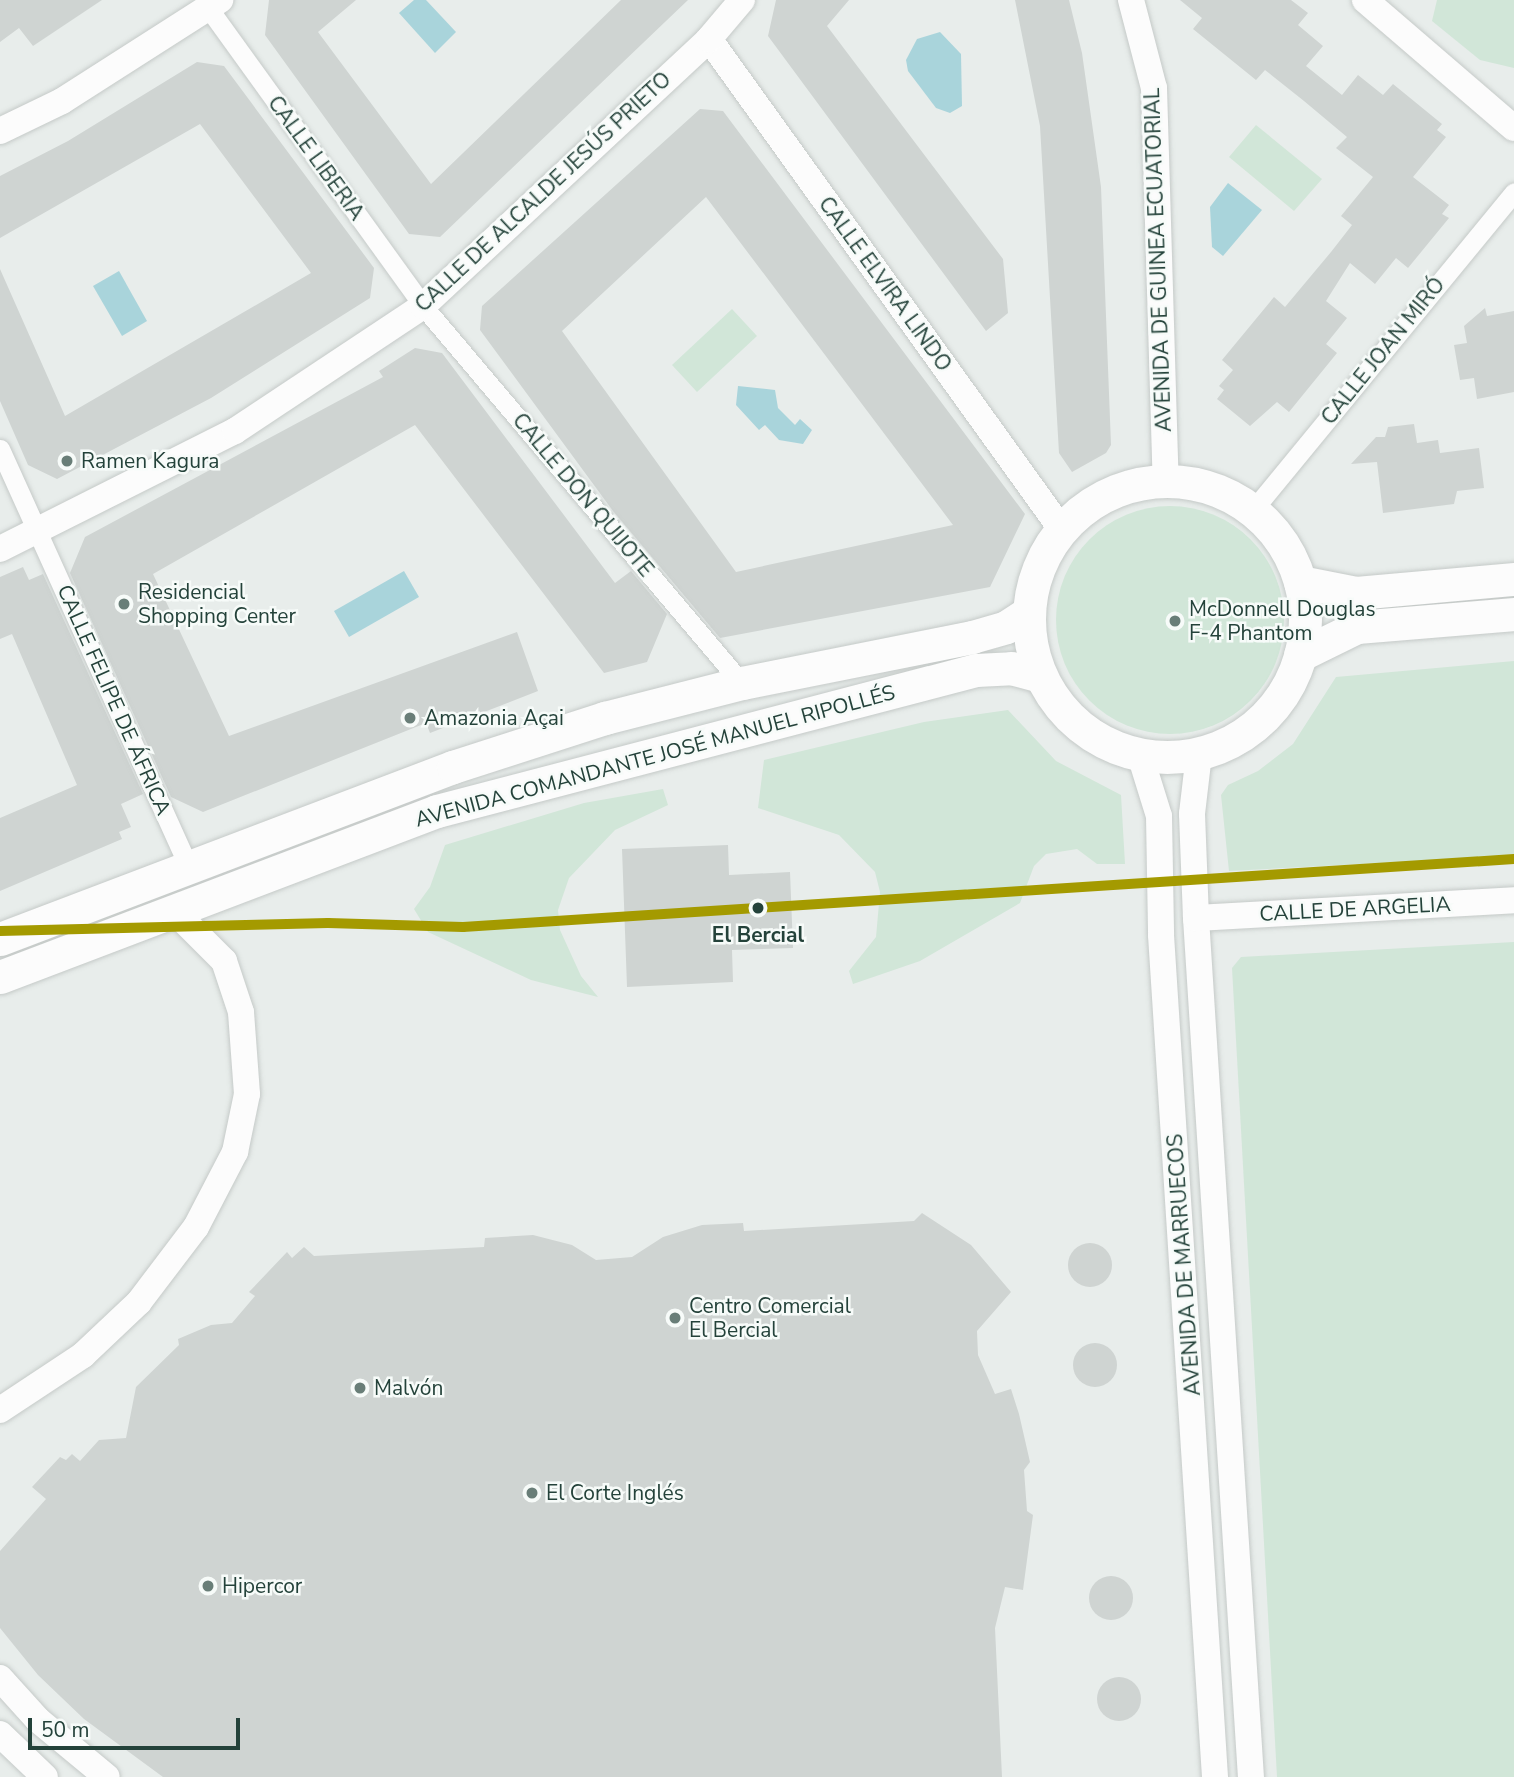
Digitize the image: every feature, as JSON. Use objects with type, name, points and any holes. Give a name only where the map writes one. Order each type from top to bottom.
[{"type":"street","name":"CALLE DE ALCALDE JESÚS PRIETO","points":[[0,549],[236,431],[423,306],[709,39],[742,0]]},
{"type":"street","name":"AVENIDA DE GUINEA ECUATORIAL","points":[[1131,0],[1154,88],[1166,481]]},
{"type":"street","points":[[1365,0],[1514,128]]},
{"type":"street","points":[[0,131],[62,101],[215,5]]},
{"type":"street","name":"CALLE LIBERIA","points":[[215,5],[423,306]]},
{"type":"street","name":"CALLE ELVIRA LINDO","points":[[709,39],[1062,530]]},
{"type":"street","name":"CALLE JOAN MIRÓ","points":[[1253,510],[1514,192]]},
{"type":"street","name":"CALLE DON QUIJOTE","points":[[423,306],[742,683]]},
{"type":"street","name":"CALLE FELIPE DE ÁFRICA","points":[[0,449],[190,869]]},
{"type":"street","points":[[1166,481],[1212,488],[1253,510],[1282,542],[1300,582],[1305,618],[1300,655],[1286,689],[1264,718],[1233,740],[1199,754],[1139,755],[1107,744],[1078,726],[1055,701],[1040,676],[1030,642],[1029,612],[1038,568],[1062,530],[1091,504],[1115,492],[1166,481]]},
{"type":"street","points":[[1300,582],[1356,593],[1514,579]]},
{"type":"street","name":"AVENIDA COMANDANTE JOSÉ MANUEL RIPOLLÉS","points":[[0,940],[453,767],[605,718],[742,683],[972,637],[1006,627],[1029,612]]},
{"type":"street","points":[[1300,655],[1357,627],[1514,614]]},
{"type":"street","name":"AVENIDA COMANDANTE JOSÉ MANUEL RIPOLLÉS","points":[[0,977],[437,811],[976,670],[1011,668],[1040,676]]},
{"type":"street","name":"AVENIDA DE MARRUECOS","points":[[1199,754],[1192,814],[1196,918],[1251,1777]]},
{"type":"street","name":"AVENIDA DE MARRUECOS","points":[[1139,755],[1158,816],[1161,935],[1215,1777]]},
{"type":"street","name":"CALLE DE ARGELIA","points":[[1196,918],[1514,900]]},
{"type":"street","points":[[0,1410],[83,1354],[139,1302],[196,1227],[234,1152],[247,1094],[241,1012],[224,961],[174,911]]},
{"type":"street","points":[[0,1678],[38,1720],[107,1777]]},
{"type":"street","points":[[0,1734],[45,1777]]},
{"type":"green space","points":[[1437,0],[1514,0],[1514,68],[1480,60],[1432,21]]},
{"type":"green space","points":[[1256,125],[1322,179],[1294,211],[1229,157]]},
{"type":"green space","points":[[732,309],[757,336],[697,392],[672,365]]},
{"type":"green space","points":[[1159,506],[1181,506],[1224,519],[1251,539],[1271,566],[1282,598],[1282,642],[1271,674],[1251,701],[1224,721],[1203,729],[1181,734],[1159,734],[1116,721],[1089,701],[1069,674],[1061,653],[1056,631],[1056,609],[1069,566],[1089,539],[1116,519],[1137,511]]},
{"type":"green space","points":[[1514,661],[1514,856],[1229,871],[1221,795],[1228,785],[1258,771],[1293,744],[1336,677]]},
{"type":"green space","points":[[1008,710],[1056,761],[1121,795],[1125,864],[1097,864],[1077,849],[1046,854],[1034,866],[1020,903],[920,961],[853,984],[849,971],[876,937],[880,892],[875,872],[839,835],[758,808],[764,760],[924,722]]},
{"type":"green space","points":[[663,789],[668,805],[615,830],[569,878],[558,910],[560,930],[581,976],[598,997],[531,980],[428,932],[414,909],[430,887],[445,845],[584,803]]},
{"type":"green space","points":[[1514,942],[1514,1777],[1277,1777],[1232,968],[1241,957]]},
{"type":"water","points":[[414,0],[426,0],[456,32],[435,53],[399,13]]},
{"type":"water","points":[[940,32],[961,54],[962,106],[950,113],[936,108],[908,71],[906,60],[917,39]]},
{"type":"water","points":[[1228,183],[1262,210],[1223,256],[1212,247],[1210,207]]},
{"type":"water","points":[[119,271],[147,321],[122,336],[93,286]]},
{"type":"water","points":[[738,386],[775,390],[778,408],[795,425],[800,419],[812,430],[803,444],[779,440],[765,425],[759,430],[736,405]]},
{"type":"water","points":[[404,571],[419,597],[349,637],[334,611]]},
{"type":"building","points":[[0,0],[102,0],[33,46],[19,28],[0,42]]},
{"type":"building","points":[[269,0],[356,0],[318,32],[431,184],[621,0],[688,0],[440,237],[409,234],[265,35]]},
{"type":"building","points":[[776,0],[849,0],[827,26],[1003,259],[1008,313],[986,331],[768,36]]},
{"type":"building","points":[[1015,0],[1069,0],[1082,53],[1101,187],[1111,445],[1106,453],[1072,472],[1059,453],[1040,126]]},
{"type":"building","points":[[1180,0],[1291,0],[1308,13],[1298,25],[1323,46],[1306,66],[1342,95],[1358,75],[1383,95],[1393,84],[1442,124],[1437,130],[1446,137],[1413,177],[1449,205],[1442,214],[1449,218],[1408,268],[1396,258],[1375,284],[1350,263],[1326,301],[1347,318],[1326,344],[1337,353],[1289,412],[1277,402],[1250,426],[1217,399],[1224,390],[1219,386],[1233,370],[1222,360],[1274,297],[1285,307],[1331,252],[1352,225],[1341,216],[1373,177],[1336,148],[1347,137],[1304,101],[1265,70],[1256,80],[1193,29],[1202,18]]},
{"type":"building","points":[[197,62],[224,66],[374,268],[370,298],[211,398],[57,479],[28,465],[0,401],[0,269],[65,416],[311,273],[200,124],[0,238],[0,176],[68,141]]},
{"type":"building","points":[[700,109],[723,111],[1025,514],[990,587],[720,638],[613,511],[480,330],[482,306]],"holes":[[[706,197],[953,525],[736,572],[562,331]]]},
{"type":"building","points":[[1485,308],[1487,316],[1514,311],[1514,392],[1477,399],[1474,378],[1460,380],[1454,345],[1467,343],[1464,326]]},
{"type":"building","name":"Residencial Shopping Center","points":[[415,348],[442,353],[615,583],[631,571],[667,614],[647,662],[604,673],[415,425],[153,574],[229,736],[517,632],[538,691],[430,733],[426,723],[203,812],[171,797],[70,573],[85,537],[383,377],[379,371]]},
{"type":"building","points":[[1414,424],[1417,443],[1438,440],[1440,453],[1479,448],[1484,488],[1457,491],[1454,504],[1383,513],[1377,462],[1351,464],[1376,437],[1385,437],[1388,427]]},
{"type":"building","points":[[23,567],[29,580],[43,574],[143,794],[121,804],[131,827],[119,832],[122,839],[0,891],[0,818],[77,785],[12,634],[0,639],[0,577]]},
{"type":"building","points":[[728,845],[729,875],[790,872],[793,948],[732,950],[733,982],[627,987],[622,849]]},
{"type":"building","name":"El Corte Inglés","points":[[922,1213],[971,1245],[1011,1292],[977,1331],[978,1355],[995,1394],[1011,1389],[1019,1414],[1030,1462],[1024,1470],[1027,1511],[1033,1515],[1023,1590],[1005,1587],[995,1628],[1002,1777],[163,1777],[84,1719],[38,1675],[0,1628],[0,1551],[46,1499],[32,1487],[60,1457],[66,1460],[72,1454],[80,1461],[99,1440],[126,1438],[136,1387],[179,1345],[178,1339],[211,1325],[232,1323],[255,1296],[249,1292],[287,1252],[292,1258],[304,1247],[314,1256],[484,1247],[485,1238],[533,1235],[572,1245],[596,1260],[632,1257],[663,1237],[702,1225],[743,1223],[744,1231],[914,1221]]},
{"type":"building","points":[[1090,1243],[1106,1249],[1112,1265],[1106,1281],[1090,1287],[1074,1281],[1068,1265],[1074,1249]]},
{"type":"building","points":[[1095,1343],[1111,1349],[1117,1365],[1111,1381],[1095,1387],[1079,1381],[1073,1365],[1079,1349]]},
{"type":"building","points":[[1111,1576],[1127,1582],[1133,1598],[1127,1614],[1111,1620],[1095,1614],[1089,1598],[1095,1582]]},
{"type":"building","points":[[1119,1677],[1135,1683],[1141,1699],[1135,1715],[1119,1721],[1103,1715],[1097,1699],[1103,1683]]},
{"type":"transit line","points":[[0,931],[328,923],[463,927],[1514,859]]},
{"type":"place","name":"Ramen Kagura","points":[[67,461]]},
{"type":"place","name":"Residencial Shopping Center","points":[[124,604]]},
{"type":"place","name":"McDonnell Douglas F-4 Phantom","points":[[1175,621]]},
{"type":"place","name":"Amazonia Açai","points":[[410,718]]},
{"type":"place","name":"El Bercial","points":[[758,908]]},
{"type":"place","name":"Centro Comercial El Bercial","points":[[675,1318]]},
{"type":"place","name":"Malvón","points":[[360,1388]]},
{"type":"place","name":"El Corte Inglés","points":[[532,1493]]},
{"type":"place","name":"Hipercor","points":[[208,1586]]}]
